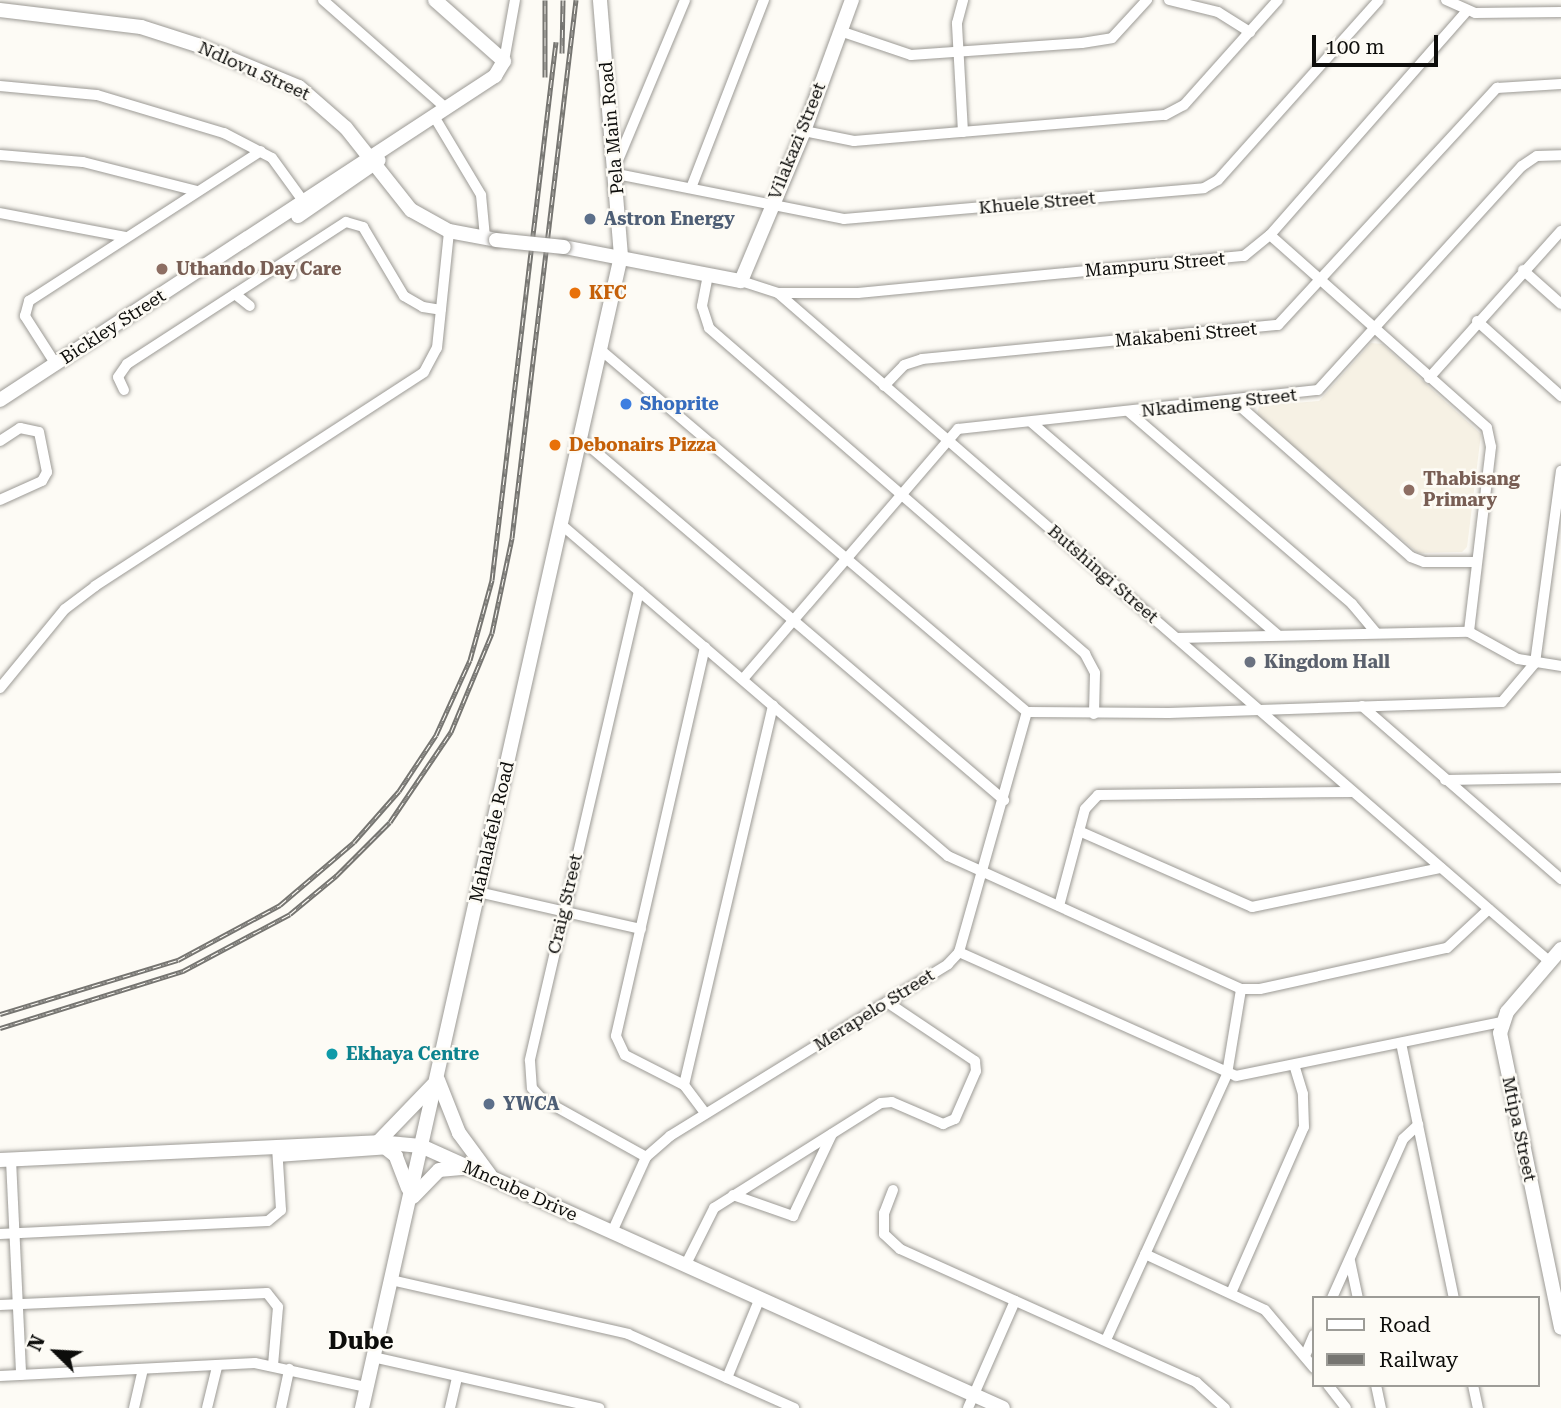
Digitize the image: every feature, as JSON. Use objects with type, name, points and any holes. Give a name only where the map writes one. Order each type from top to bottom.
[{"type":"street","points":[[323,0],[447,109]]},
{"type":"street","points":[[504,61],[515,0]]},
{"type":"street","points":[[616,169],[685,0]]},
{"type":"street","points":[[691,188],[764,0]]},
{"type":"street","name":"Vilakazi Street","points":[[741,281],[804,131],[852,0]]},
{"type":"street","points":[[963,0],[957,23],[963,132]]},
{"type":"street","points":[[840,31],[902,54],[1112,38],[1147,0]]},
{"type":"street","points":[[1169,0],[1218,12],[1250,32]]},
{"type":"street","points":[[804,131],[854,141],[1165,115],[1184,105],[1278,0]]},
{"type":"street","name":"Khuele Street","points":[[616,169],[691,188],[772,202],[844,219],[1204,188],[1218,180],[1379,0]]},
{"type":"street","points":[[1446,0],[1465,6],[1561,12]]},
{"type":"street","points":[[437,1],[504,61]]},
{"type":"street","name":"Pela Main Road","points":[[601,1],[621,256]]},
{"type":"street","name":"Mampuru Street","points":[[778,293],[858,293],[1244,256],[1270,236],[1465,6]]},
{"type":"street","name":"Ndlovu Street","points":[[0,10],[120,22],[241,62],[318,100],[411,210],[449,231],[491,239],[564,247]]},
{"type":"street","name":"Bickley Street","points":[[226,254],[311,208],[389,148],[489,81],[504,61]]},
{"type":"street","name":"Makabeni Street","points":[[884,386],[904,365],[922,359],[1269,328],[1286,320],[1322,283],[1497,88],[1561,84]]},
{"type":"street","points":[[0,86],[115,99],[205,126],[272,158],[304,202]]},
{"type":"street","points":[[435,118],[481,195],[491,239]]},
{"type":"street","points":[[55,363],[25,316],[26,304],[261,151]]},
{"type":"street","points":[[0,155],[83,162],[197,191]]},
{"type":"street","name":"Nkadimeng Street","points":[[948,440],[961,427],[1129,412],[1318,390],[1522,166],[1537,156],[1561,155]]},
{"type":"street","name":"Bickley Street","points":[[0,400],[304,202],[371,163]]},
{"type":"street","points":[[0,213],[126,237]]},
{"type":"street","points":[[124,390],[118,376],[122,367],[235,294],[282,260],[289,261],[346,222],[358,223],[404,296],[423,307],[441,310]]},
{"type":"street","points":[[0,688],[65,609],[96,586],[424,372],[437,348],[449,231]]},
{"type":"street","points":[[1429,379],[1477,321],[1561,231]]},
{"type":"street","points":[[1270,236],[1490,435],[1469,632]]},
{"type":"street","name":"Butshingi Street","points":[[564,247],[741,281],[778,293],[1550,962]]},
{"type":"street","name":"Mahalafele Road","points":[[362,1408],[563,526],[621,256]]},
{"type":"street","points":[[289,261],[292,275]]},
{"type":"street","points":[[1523,270],[1561,304]]},
{"type":"street","points":[[708,275],[702,306],[709,328],[1085,654],[1095,673],[1094,714]]},
{"type":"street","points":[[235,294],[250,306]]},
{"type":"street","points":[[1477,321],[1561,396]]},
{"type":"street","points":[[602,351],[1027,712],[1094,714],[1496,704],[1508,698],[1535,663],[1561,471]]},
{"type":"street","points":[[1234,401],[1411,557],[1424,562],[1476,562]]},
{"type":"street","points":[[1129,412],[1352,604],[1376,633]]},
{"type":"street","points":[[1031,422],[1277,634]]},
{"type":"street","points":[[0,441],[20,428],[38,432],[47,472],[42,481],[0,499]]},
{"type":"street","points":[[582,440],[1004,800]]},
{"type":"street","points":[[743,679],[948,440]]},
{"type":"street","points":[[563,526],[936,847],[985,874],[1241,989],[1260,989],[1447,948],[1489,909]]},
{"type":"street","name":"Craig Street","points":[[639,591],[530,1061],[532,1088],[566,1115],[646,1157]]},
{"type":"street","points":[[1176,638],[1469,632],[1535,663],[1561,666]]},
{"type":"street","points":[[705,647],[617,1044],[625,1055],[684,1085],[705,1113]]},
{"type":"street","points":[[684,1085],[773,705]]},
{"type":"street","points":[[1362,706],[1561,879]]},
{"type":"street","points":[[1027,712],[985,874],[960,952],[1227,1074],[1294,1065],[1501,1022],[1561,949]]},
{"type":"street","points":[[1445,780],[1561,778]]},
{"type":"street","points":[[1059,906],[1088,802],[1105,794],[1353,792]]},
{"type":"street","points":[[1079,831],[1252,907],[1441,868]]},
{"type":"street","points":[[478,892],[564,909],[641,929]]},
{"type":"street","name":"Merapelo Street","points":[[612,1232],[646,1157],[705,1113],[948,964],[960,952]]},
{"type":"street","points":[[1106,1340],[1227,1074],[1241,989]]},
{"type":"street","points":[[686,1264],[707,1217],[733,1195],[886,1102],[943,1124],[960,1113],[976,1071],[975,1061],[887,1002]]},
{"type":"street","name":"Mtipa Street","points":[[1501,1022],[1502,1043],[1561,1328]]},
{"type":"street","points":[[1401,1043],[1454,1296]]},
{"type":"street","points":[[1231,1293],[1304,1127],[1304,1104],[1294,1065]]},
{"type":"street","points":[[408,1205],[404,1167],[383,1145],[438,1079],[458,1133],[495,1180]]},
{"type":"street","points":[[1333,1296],[1404,1139],[1418,1125]]},
{"type":"street","points":[[733,1195],[793,1216],[832,1134]]},
{"type":"street","name":"Mncube Drive","points":[[6,1160],[383,1145],[421,1146],[760,1298],[971,1401],[1003,1408]]},
{"type":"street","points":[[0,1234],[268,1221],[281,1210],[278,1151]]},
{"type":"street","points":[[6,1160],[15,1234],[22,1375]]},
{"type":"street","points":[[408,1205],[432,1175],[445,1168],[469,1168]]},
{"type":"street","points":[[893,1190],[883,1223],[889,1242],[1196,1382],[1224,1408]]},
{"type":"street","points":[[1145,1254],[1265,1310],[1312,1366]]},
{"type":"street","points":[[1350,1261],[1358,1296]]},
{"type":"street","points":[[391,1280],[628,1334],[794,1408]]},
{"type":"street","points":[[0,1306],[267,1293],[278,1307],[273,1365]]},
{"type":"street","points":[[727,1378],[760,1298]]},
{"type":"street","points":[[971,1401],[1015,1301]]},
{"type":"street","points":[[1304,1356],[1312,1339]]},
{"type":"street","points":[[373,1357],[598,1408]]},
{"type":"street","points":[[0,1376],[273,1365],[366,1387]]},
{"type":"street","points":[[207,1408],[217,1367]]},
{"type":"street","points":[[281,1408],[289,1369]]},
{"type":"street","points":[[134,1408],[143,1370]]},
{"type":"street","points":[[450,1408],[457,1377]]},
{"type":"street","points":[[1330,1387],[1346,1408]]},
{"type":"street","points":[[1376,1387],[1381,1408]]},
{"type":"street","points":[[1473,1387],[1478,1408]]},
{"type":"shaded area","name":"Thabisang Primary","points":[[1371,343],[1382,344],[1481,434],[1467,547],[1462,552],[1418,553],[1257,415],[1259,406],[1319,401]]},
{"type":"railway","points":[[545,0],[545,77]]},
{"type":"railway","points":[[562,53],[563,0]]},
{"type":"railway","points":[[0,1028],[183,971],[290,914],[336,876],[390,822],[451,732],[492,633],[512,538],[576,0]]},
{"type":"railway","points":[[0,1014],[178,960],[280,905],[354,842],[399,791],[436,735],[470,660],[492,580],[556,42]]},
{"type":"place","name":"Astron Energy","points":[[590,219]]},
{"type":"place","name":"Uthando Day Care","points":[[162,269]]},
{"type":"place","name":"KFC","points":[[575,293]]},
{"type":"place","name":"Shoprite","points":[[626,404]]},
{"type":"place","name":"Debonairs Pizza","points":[[555,445]]},
{"type":"place","name":"Thabisang Primary","points":[[1409,490]]},
{"type":"place","name":"Kingdom Hall","points":[[1250,662]]},
{"type":"place","name":"Ekhaya Centre","points":[[332,1054]]},
{"type":"place","name":"YWCA","points":[[489,1104]]},
{"type":"district","name":"Dube","points":[[361,1342]]}]
